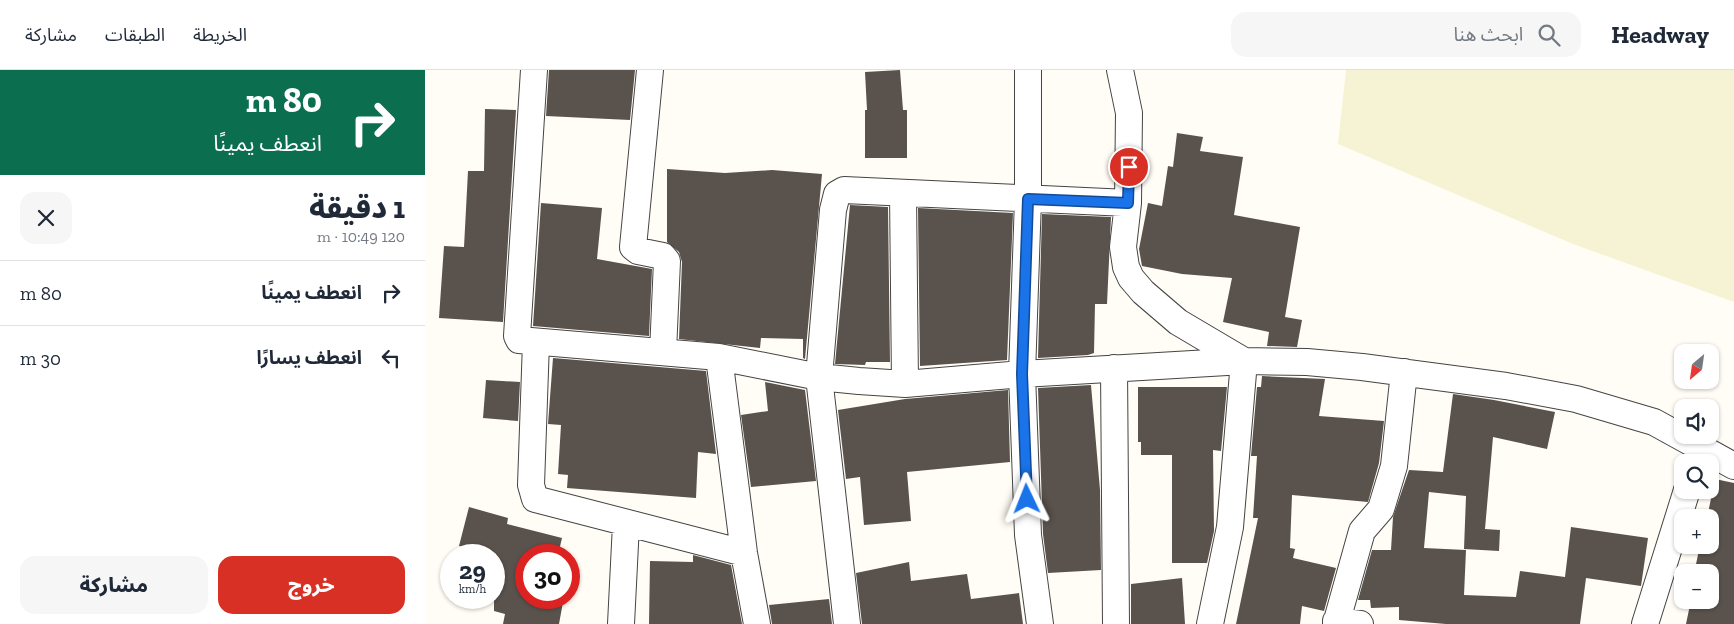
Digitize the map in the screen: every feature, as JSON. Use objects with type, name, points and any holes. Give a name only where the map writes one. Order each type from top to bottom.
[{"type":"street","points":[[534,70],[517,337],[519,340],[719,357],[819,377],[905,384],[1114,368],[1244,361],[1307,362],[1404,372],[1576,399],[1654,422],[1698,454]]},
{"type":"street","points":[[650,70],[633,247],[638,252],[663,256],[667,261],[663,352]]},
{"type":"street","points":[[1028,70],[1028,199],[1022,374],[1028,535],[1040,624]]},
{"type":"street","points":[[1120,70],[1129,113],[1128,203],[1123,247],[1126,267],[1131,278],[1143,292],[1178,322],[1244,361]]},
{"type":"street","points":[[847,624],[819,377],[833,210],[837,194],[843,190],[1128,203]]},
{"type":"street","points":[[903,193],[905,384]]},
{"type":"street","points":[[537,342],[531,485],[533,496],[539,501],[744,553]]},
{"type":"street","points":[[719,357],[744,553],[757,624]]},
{"type":"street","points":[[1210,624],[1230,527],[1244,361]]},
{"type":"street","points":[[1114,368],[1116,624]]},
{"type":"street","points":[[1344,623],[1362,531],[1381,509],[1394,466],[1404,372]]},
{"type":"street","points":[[1719,461],[1734,466]]},
{"type":"street","points":[[1645,624],[1684,499]]},
{"type":"street","points":[[621,624],[626,524]]},
{"type":"shaded area","points":[[1346,70],[1734,70],[1734,302],[1573,244],[1338,144]]},
{"type":"building","points":[[549,70],[635,70],[630,120],[546,116]]},
{"type":"building","points":[[900,70],[903,110],[907,110],[907,158],[865,158],[865,110],[867,110],[865,72]]},
{"type":"building","points":[[485,109],[516,110],[503,322],[439,318],[444,246],[464,247],[468,171],[484,171]]},
{"type":"building","points":[[1177,133],[1203,137],[1200,151],[1243,157],[1234,215],[1300,227],[1285,317],[1302,320],[1297,347],[1267,346],[1269,332],[1223,322],[1232,278],[1182,274],[1142,266],[1139,249],[1148,203],[1162,206],[1168,166],[1173,167]]},
{"type":"building","points":[[667,169],[725,173],[772,170],[822,174],[805,359],[803,358],[803,339],[761,338],[760,348],[679,339],[682,262],[679,252],[667,242]]},
{"type":"building","points":[[541,203],[602,208],[597,259],[652,269],[649,336],[533,326]]},
{"type":"building","points":[[850,205],[888,207],[890,362],[866,362],[865,365],[835,364]]},
{"type":"building","points":[[918,208],[1013,213],[1007,360],[920,366]]},
{"type":"building","points":[[1042,214],[1111,217],[1107,304],[1095,304],[1094,353],[1038,358]]},
{"type":"building","points":[[553,358],[706,371],[716,454],[698,452],[696,498],[567,488],[568,475],[558,474],[561,425],[548,424]]},
{"type":"building","points":[[1262,376],[1325,379],[1319,416],[1384,421],[1379,463],[1368,502],[1292,495],[1290,548],[1295,549],[1293,558],[1336,568],[1324,611],[1302,606],[1300,624],[1236,624],[1258,518],[1253,518],[1257,456],[1251,456],[1257,387],[1261,387]]},
{"type":"building","points":[[486,380],[520,382],[518,421],[483,418]]},
{"type":"building","points":[[765,382],[805,390],[816,481],[751,487],[741,415],[768,411]]},
{"type":"building","points":[[1091,385],[1100,490],[1101,570],[1048,573],[1043,534],[1038,388]]},
{"type":"building","points":[[1138,387],[1227,387],[1221,451],[1213,450],[1214,531],[1207,563],[1172,563],[1172,455],[1141,455],[1141,442],[1138,442]]},
{"type":"building","points":[[1008,390],[1010,462],[907,472],[911,521],[864,525],[860,477],[846,479],[838,410],[905,399]]},
{"type":"building","points":[[1453,394],[1555,412],[1547,449],[1493,437],[1485,529],[1500,530],[1499,551],[1464,549],[1466,496],[1429,492],[1424,548],[1466,550],[1464,595],[1516,597],[1520,571],[1565,577],[1571,527],[1648,538],[1641,586],[1586,578],[1580,624],[1446,624],[1399,620],[1399,607],[1371,608],[1370,600],[1358,600],[1372,550],[1391,550],[1393,517],[1409,470],[1443,472]]},
{"type":"building","points":[[1719,480],[1734,483],[1734,624],[1686,624],[1689,609],[1719,609],[1719,564],[1696,564],[1698,554],[1719,554],[1719,509],[1709,509],[1711,499],[1719,499]]},
{"type":"building","points":[[469,507],[508,518],[507,524],[562,538],[561,544],[515,544],[515,609],[562,609],[559,624],[503,624],[505,614],[494,611],[494,609],[505,609],[505,544],[460,544]]},
{"type":"building","points":[[693,555],[731,565],[742,624],[649,624],[650,561],[693,562]]},
{"type":"building","points":[[909,562],[911,581],[967,574],[971,599],[1019,593],[1023,624],[862,624],[856,573]]},
{"type":"building","points":[[1182,578],[1185,624],[1131,624],[1131,584]]},
{"type":"building","points":[[829,599],[832,624],[772,624],[769,605]]},
{"type":"route","points":[[1027,499],[1022,374],[1028,199],[1128,203],[1129,167]]}]
